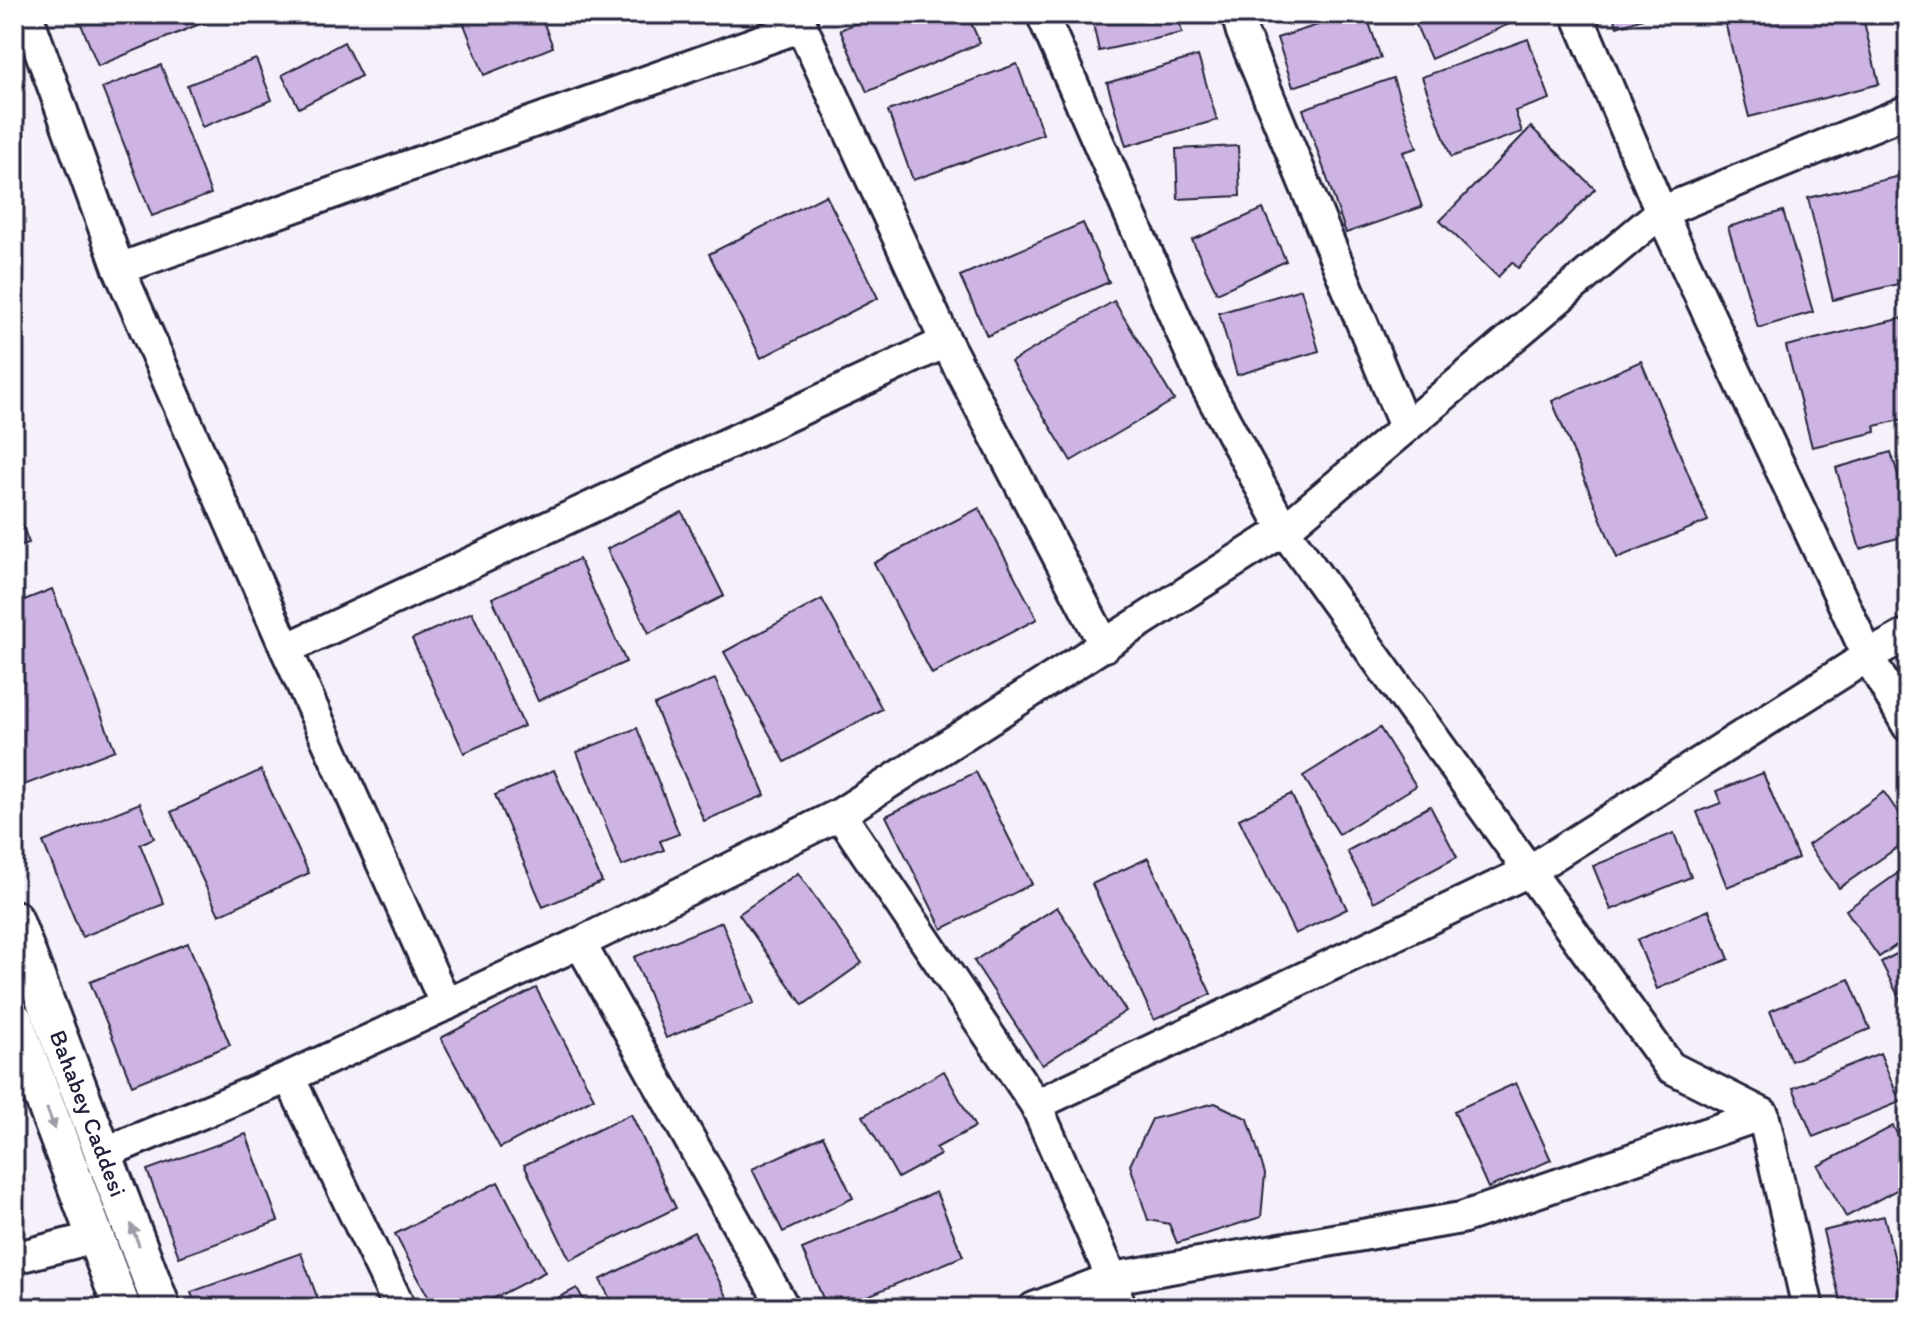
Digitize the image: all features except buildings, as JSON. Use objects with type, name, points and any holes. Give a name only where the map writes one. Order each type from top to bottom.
[{"type":"street","points":[[27,14],[119,269],[446,1005]]},
{"type":"street","points":[[1042,14],[1201,376],[1284,530],[1670,1067],[1763,1114]]},
{"type":"street","points":[[1237,14],[1405,427]]},
{"type":"street","points":[[1577,14],[1661,212],[1868,656],[1908,726]]},
{"type":"street","points":[[119,269],[799,20],[946,342],[1105,646]]},
{"type":"street","points":[[104,1153],[289,1077],[446,1005],[580,943],[840,814],[1284,530],[1661,212],[1908,111]]},
{"type":"street","points":[[286,649],[946,342]]},
{"type":"street","points":[[1036,1105],[1529,871],[1868,656],[1908,634]]},
{"type":"street","points":[[840,814],[1036,1105],[1112,1278],[1120,1308]]},
{"type":"street","name":"Bahabey Caddesi","points":[[14,919],[162,1308]]},
{"type":"street","points":[[580,943],[784,1308]]},
{"type":"street","name":"Bahabey Caddesi","points":[[14,1020],[122,1308]]},
{"type":"street","points":[[289,1077],[400,1308]]},
{"type":"street","points":[[1034,1308],[1112,1278],[1461,1218],[1763,1114]]},
{"type":"street","points":[[1763,1114],[1808,1308]]},
{"type":"street","points":[[14,1258],[96,1237]]}]
